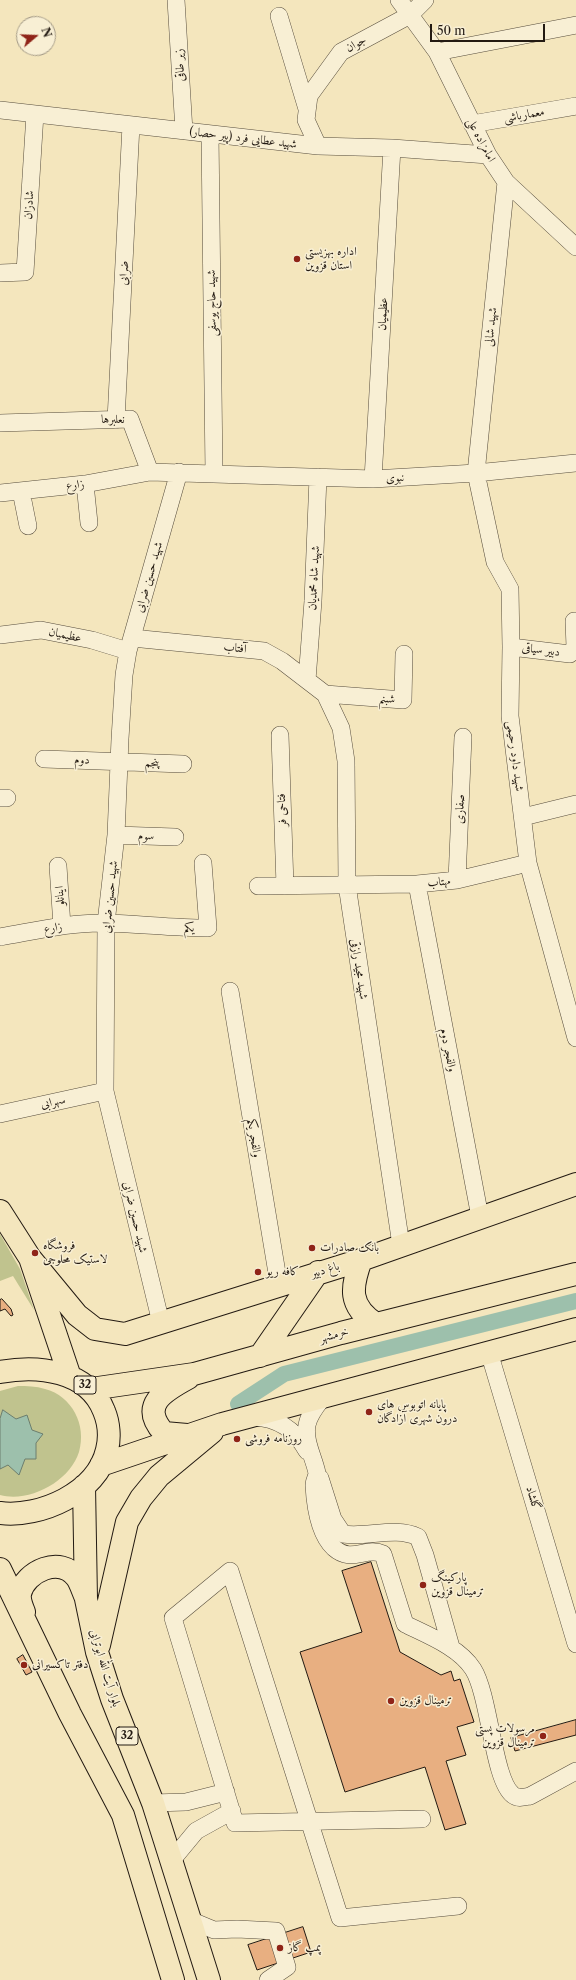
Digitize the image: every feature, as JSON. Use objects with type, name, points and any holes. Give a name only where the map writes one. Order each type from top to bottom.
[{"type":"main road","name":"باغ دبیر","points":[[30,1258],[77,1315],[95,1329],[125,1334],[318,1272],[361,1260],[576,1184]]},
{"type":"main road","points":[[0,1211],[30,1258],[70,1377]]},
{"type":"main road","points":[[361,1260],[353,1284],[353,1294],[361,1312],[376,1324]]},
{"type":"main road","points":[[260,1356],[318,1272]]},
{"type":"main road","name":"خرمشهر","points":[[91,1389],[194,1374],[376,1324],[576,1274]]},
{"type":"main road","points":[[101,1465],[222,1424],[576,1329]]},
{"type":"main road","name":"32","points":[[0,1372],[22,1368],[40,1369],[70,1377],[91,1389],[101,1402],[107,1418],[109,1434],[107,1450],[101,1465],[84,1486],[62,1501],[37,1511],[11,1514],[0,1513]]},
{"type":"main road","points":[[188,1435],[164,1433],[156,1424],[153,1412],[157,1399],[166,1390],[194,1374]]},
{"type":"main road","points":[[97,1652],[128,1522],[141,1498],[159,1476],[222,1424]]},
{"type":"main road","name":"بلوار آیت الله ابوترابی","points":[[84,1486],[86,1599],[97,1652],[112,1699],[153,1804],[209,1980]]},
{"type":"main road","points":[[25,1619],[20,1596],[26,1581],[39,1570],[55,1567],[70,1572],[76,1577],[86,1599]]},
{"type":"main road","points":[[0,1569],[70,1714],[123,1814],[173,1980]]},
{"type":"main road","points":[[0,1584],[25,1619]]},
{"type":"street","name":"زیر طاقی","points":[[176,0],[184,131]]},
{"type":"street","name":"امامزاده علی","points":[[399,0],[437,52],[488,155],[506,182],[572,237]]},
{"type":"street","name":"جوان","points":[[318,146],[306,120],[309,96],[341,52],[410,15],[425,0]]},
{"type":"street","name":"جوان","points":[[280,16],[307,109]]},
{"type":"street","points":[[437,52],[576,25]]},
{"type":"street","name":"معمارباشی","points":[[472,124],[576,106]]},
{"type":"street","name":"شهید عطایی فرد (پیر حصار)","points":[[0,110],[318,146],[392,148],[488,155]]},
{"type":"street","name":"شادزان","points":[[0,273],[25,272],[36,114]]},
{"type":"street","name":"ضرابی","points":[[116,420],[131,125]]},
{"type":"street","name":"شهید حاج یوسفی","points":[[210,134],[214,473]]},
{"type":"street","name":"عظیمیان","points":[[373,479],[392,148]]},
{"type":"street","name":"شهید شالی","points":[[476,472],[506,182]]},
{"type":"street","name":"نعلبرها","points":[[0,423],[130,419],[150,472]]},
{"type":"street","name":"نبوی","points":[[214,473],[373,479],[576,463]]},
{"type":"street","points":[[150,472],[214,473]]},
{"type":"street","name":"زارع","points":[[0,493],[85,484],[150,472]]},
{"type":"street","name":"شهید حسین ضرابی","points":[[161,1323],[105,1091],[106,923],[116,836],[124,675],[130,644],[179,472]]},
{"type":"street","name":"شهید داود رحیمی","points":[[476,472],[495,562],[510,589],[510,716],[528,863],[576,1038]]},
{"type":"street","name":"شهید شاه محمدیان","points":[[306,680],[313,601],[318,477]]},
{"type":"street","points":[[85,484],[89,523]]},
{"type":"street","points":[[22,491],[28,526]]},
{"type":"street","name":"دبیر سیاقی","points":[[511,647],[570,654],[575,647],[574,621],[576,621]]},
{"type":"street","name":"عظیمیان","points":[[0,635],[41,630],[92,640],[130,644]]},
{"type":"street","name":"آفتاب","points":[[130,644],[264,651],[282,661],[325,694]]},
{"type":"street","name":"شبنم","points":[[325,694],[403,700],[404,654]]},
{"type":"street","name":"شهید مجید رازقی","points":[[325,694],[341,728],[346,761],[347,885],[401,1245]]},
{"type":"street","name":"فتاحی فر","points":[[280,735],[285,886]]},
{"type":"street","name":"صفاری","points":[[457,880],[463,737]]},
{"type":"street","name":"دوم","points":[[44,759],[120,762]]},
{"type":"street","name":"پنجم","points":[[120,762],[183,764]]},
{"type":"street","points":[[523,817],[576,804]]},
{"type":"street","name":"سوم","points":[[116,836],[175,837]]},
{"type":"street","name":"یکم","points":[[106,923],[175,928],[208,928],[203,863]]},
{"type":"street","name":"مهتاب","points":[[347,885],[417,884],[457,880],[528,863]]},
{"type":"street","name":"اینانلو","points":[[58,866],[62,926]]},
{"type":"street","name":"والفجر دوم","points":[[417,884],[480,1217]]},
{"type":"street","points":[[258,886],[347,885]]},
{"type":"street","name":"زارع","points":[[0,937],[62,926],[106,923]]},
{"type":"street","name":"والفجر یکم","points":[[230,991],[279,1285]]},
{"type":"street","name":"سهرابی","points":[[0,1114],[105,1091]]},
{"type":"street","name":"گلشاد","points":[[489,1352],[576,1644]]},
{"type":"street","points":[[324,1396],[312,1411],[306,1433],[317,1475],[314,1482],[318,1512],[328,1541],[343,1554],[352,1556],[378,1552],[383,1554],[405,1624],[451,1648],[472,1668],[483,1690],[499,1766],[507,1790],[513,1796],[521,1798],[530,1796],[576,1771]]},
{"type":"street","points":[[247,1417],[262,1417],[279,1423],[294,1432],[312,1458],[317,1475],[322,1481],[333,1519],[343,1534],[402,1533],[411,1534],[418,1537],[425,1555],[451,1648]]},
{"type":"street","points":[[422,1819],[309,1821],[236,1822],[173,1618],[230,1571],[309,1821],[340,1918],[458,1906]]},
{"type":"street","points":[[153,1804],[186,1802],[226,1792]]},
{"type":"street","points":[[172,1860],[196,1831],[232,1811]]},
{"type":"street","points":[[190,1920],[214,1930],[237,1929],[276,1931],[287,1967],[268,1980]]},
{"type":"shaded area","points":[[0,1234],[20,1269],[34,1310],[13,1276],[0,1281]]},
{"type":"shaded area","points":[[18,1386],[42,1388],[63,1398],[70,1405],[79,1422],[81,1442],[79,1452],[74,1463],[58,1480],[36,1493],[12,1497],[0,1495],[0,1391]]},
{"type":"shaded area","points":[[3,1410],[16,1419],[27,1415],[32,1430],[43,1434],[36,1443],[36,1459],[25,1459],[19,1475],[8,1465],[0,1469],[0,1419]]},
{"type":"building","points":[[2,1299],[11,1309],[13,1315],[11,1316],[5,1309],[0,1311],[0,1300]]},
{"type":"building","name":"ترمینال قزوین","points":[[371,1562],[400,1652],[441,1675],[451,1671],[454,1681],[460,1679],[474,1722],[457,1727],[466,1755],[446,1761],[466,1824],[445,1830],[425,1767],[345,1792],[300,1652],[362,1632],[342,1571]]},
{"type":"building","name":"دفتر تاکسیرانی","points":[[23,1655],[32,1672],[26,1675],[17,1659]]},
{"type":"building","name":"مرسولات پستی ترمینال قزوین","points":[[576,1720],[576,1735],[515,1751],[511,1738]]},
{"type":"building","name":"پمپ گاز","points":[[303,1927],[311,1952],[257,1970],[248,1945]]},
{"type":"waterway","points":[[238,1404],[284,1374],[576,1301]]},
{"type":"place","name":"اداره بهزیستی استان قزوین","points":[[297,259]]},
{"type":"place","name":"بانک صادرات","points":[[312,1248]]},
{"type":"place","name":"فروشگاه لاستیک محلوجی","points":[[35,1253]]},
{"type":"place","name":"کافه ریو","points":[[258,1272]]},
{"type":"place","name":"پایانه اتوبوس های درون شهری آزادگان","points":[[369,1412]]},
{"type":"place","name":"روزنامه فروشی","points":[[237,1439]]},
{"type":"place","name":"پارکینگ ترمینال قزوین","points":[[423,1585]]},
{"type":"place","name":"دفتر تاکسیرانی","points":[[24,1665]]},
{"type":"place","name":"ترمینال قزوین","points":[[391,1701]]},
{"type":"place","name":"مرسولات پستی ترمینال قزوین","points":[[543,1736]]},
{"type":"place","name":"پمپ گاز","points":[[280,1948]]}]
